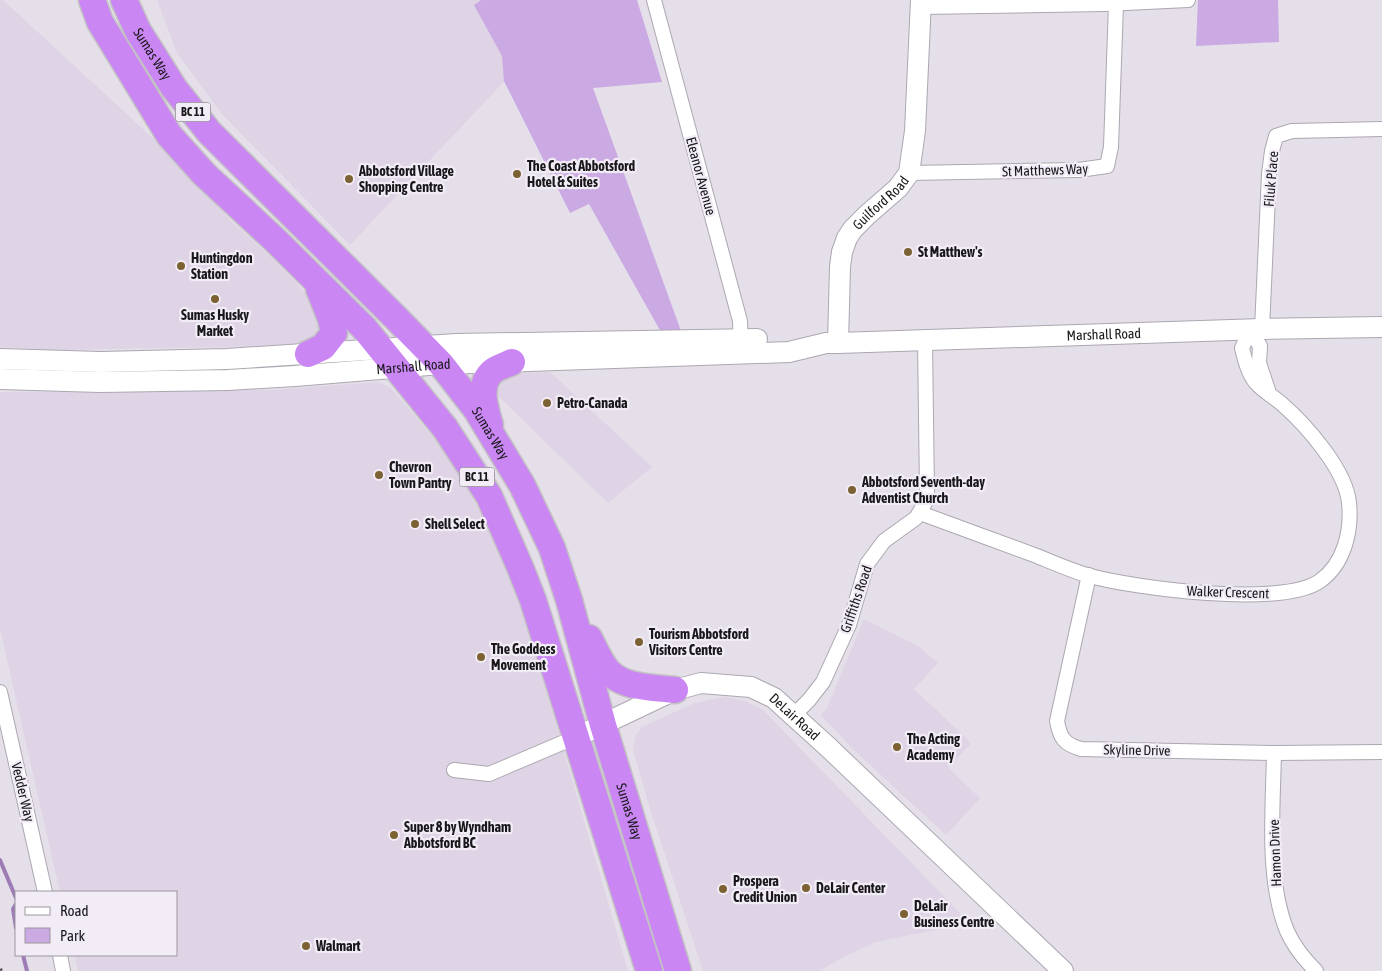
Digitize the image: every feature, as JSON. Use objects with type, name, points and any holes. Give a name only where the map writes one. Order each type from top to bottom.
[{"type":"highway","points":[[71,0],[96,11]]},
{"type":"highway","name":"Sumas Way","points":[[124,0],[138,31],[174,88],[209,132],[433,355],[476,409],[522,485],[552,548],[569,600],[603,725],[678,971]]},
{"type":"highway","points":[[138,31],[144,0]]},
{"type":"highway","name":"Sumas Way","points":[[96,11],[169,135],[204,174],[275,240],[364,328],[444,428],[489,496],[533,600],[649,971]]},
{"type":"highway","points":[[308,354],[323,347],[334,333],[331,319],[316,282]]},
{"type":"highway","points":[[493,436],[483,402],[486,381],[493,371],[512,362]]},
{"type":"highway","points":[[533,600],[561,634],[583,704],[588,712],[603,725]]},
{"type":"highway","points":[[569,600],[605,667],[612,675],[637,686],[675,690]]},
{"type":"highway","points":[[669,942],[686,971]]},
{"type":"main road","name":"Guilford Road","points":[[832,343],[842,252],[846,238],[853,228],[898,188],[909,172],[915,131],[921,4]]},
{"type":"main road","name":"Marshall Road","points":[[433,355],[512,362],[741,346],[791,339],[832,343],[1256,329],[1382,328]]},
{"type":"main road","name":"Marshall Road","points":[[0,379],[100,382],[228,380],[388,359],[540,342],[741,346]]},
{"type":"main road","name":"Marshall Road","points":[[0,359],[110,362],[227,359],[308,354],[388,359]]},
{"type":"main road","name":"DeLair Road","points":[[576,737],[675,690],[701,684],[751,687],[774,698],[1063,971]]},
{"type":"street","name":"Eleanor Avenue","points":[[654,0],[740,322],[741,346]]},
{"type":"street","points":[[921,4],[1116,4],[1188,0]]},
{"type":"street","name":"St Matthews Way","points":[[909,172],[1079,170],[1107,166],[1111,147],[1116,4]]},
{"type":"street","name":"Filuk Place","points":[[1256,329],[1270,174],[1276,136],[1292,131],[1382,129]]},
{"type":"street","name":"Walker Crescent","points":[[920,513],[1089,576],[1157,589],[1267,595],[1300,590],[1320,582],[1335,567],[1344,550],[1348,528],[1349,502],[1336,467],[1309,432],[1269,393],[1259,363],[1260,346],[1256,329]]},
{"type":"street","points":[[920,513],[927,493],[925,341]]},
{"type":"street","name":"Griffiths Road","points":[[794,715],[823,682],[848,625],[867,564],[884,541],[920,513]]},
{"type":"street","name":"Skyline Drive","points":[[1089,576],[1057,721],[1060,734],[1070,745],[1081,748],[1274,753],[1382,752]]},
{"type":"street","name":"Vedder Way","points":[[0,692],[46,891]]},
{"type":"street","name":"DeLair Road","points":[[454,770],[489,774],[576,737]]},
{"type":"street","name":"Hamon Drive","points":[[1274,753],[1273,861],[1276,894],[1288,932],[1303,958],[1316,971]]},
{"type":"street","points":[[60,956],[63,971]]},
{"type":"shaded area","points":[[0,0],[3,0],[181,164],[231,221],[271,257],[320,308],[325,320],[314,340],[298,344],[268,346],[58,350],[0,347]]},
{"type":"shaded area","name":"Abbotsford Village Shopping Centre","points":[[157,0],[529,0],[549,34],[350,245],[222,114],[177,53]]},
{"type":"shaded area","points":[[550,372],[652,467],[608,503],[495,393],[501,379],[513,373]]},
{"type":"shaded area","points":[[378,382],[391,388],[445,451],[497,539],[525,618],[628,971],[78,971],[75,956],[178,956],[178,891],[60,891],[0,629],[0,392],[273,390]]},
{"type":"shaded area","points":[[864,619],[918,646],[938,663],[914,689],[971,743],[948,768],[980,798],[946,835],[855,751],[821,715],[827,708]]},
{"type":"shaded area","points":[[724,697],[745,701],[763,710],[962,915],[950,927],[876,942],[819,971],[703,971],[650,809],[633,750],[635,737],[642,727],[694,703]]},
{"type":"green space","points":[[481,0],[637,0],[662,82],[593,88],[681,331],[661,332],[589,204],[570,213],[504,81],[502,56],[474,5]]},
{"type":"green space","points":[[1198,0],[1278,0],[1279,42],[1196,46]]},
{"type":"waterway","points":[[0,860],[15,896]]},
{"type":"waterway","points":[[15,906],[13,909],[15,922]]},
{"type":"waterway","points":[[23,956],[27,971]]},
{"type":"place","name":"The Coast Abbotsford Hotel & Suites","points":[[517,174]]},
{"type":"place","name":"Abbotsford Village Shopping Centre","points":[[349,179]]},
{"type":"place","name":"St Matthew's","points":[[908,252]]},
{"type":"place","name":"Huntingdon Station","points":[[181,266]]},
{"type":"place","name":"Sumas Husky Market","points":[[215,299]]},
{"type":"place","name":"Petro-Canada","points":[[547,403]]},
{"type":"place","name":"Chevron Town Pantry","points":[[379,475]]},
{"type":"place","name":"Abbotsford Seventh-day Adventist Church","points":[[852,490]]},
{"type":"place","name":"Shell Select","points":[[415,524]]},
{"type":"place","name":"Tourism Abbotsford Visitors Centre","points":[[639,642]]},
{"type":"place","name":"The Goddess Movement","points":[[481,657]]},
{"type":"place","name":"The Acting Academy","points":[[897,747]]},
{"type":"place","name":"Super 8 by Wyndham Abbotsford BC","points":[[394,835]]},
{"type":"place","name":"DeLair Center","points":[[806,888]]},
{"type":"place","name":"Prospera Credit Union","points":[[723,889]]},
{"type":"place","name":"DeLair Business Centre","points":[[904,914]]},
{"type":"place","name":"Walmart","points":[[306,946]]}]
